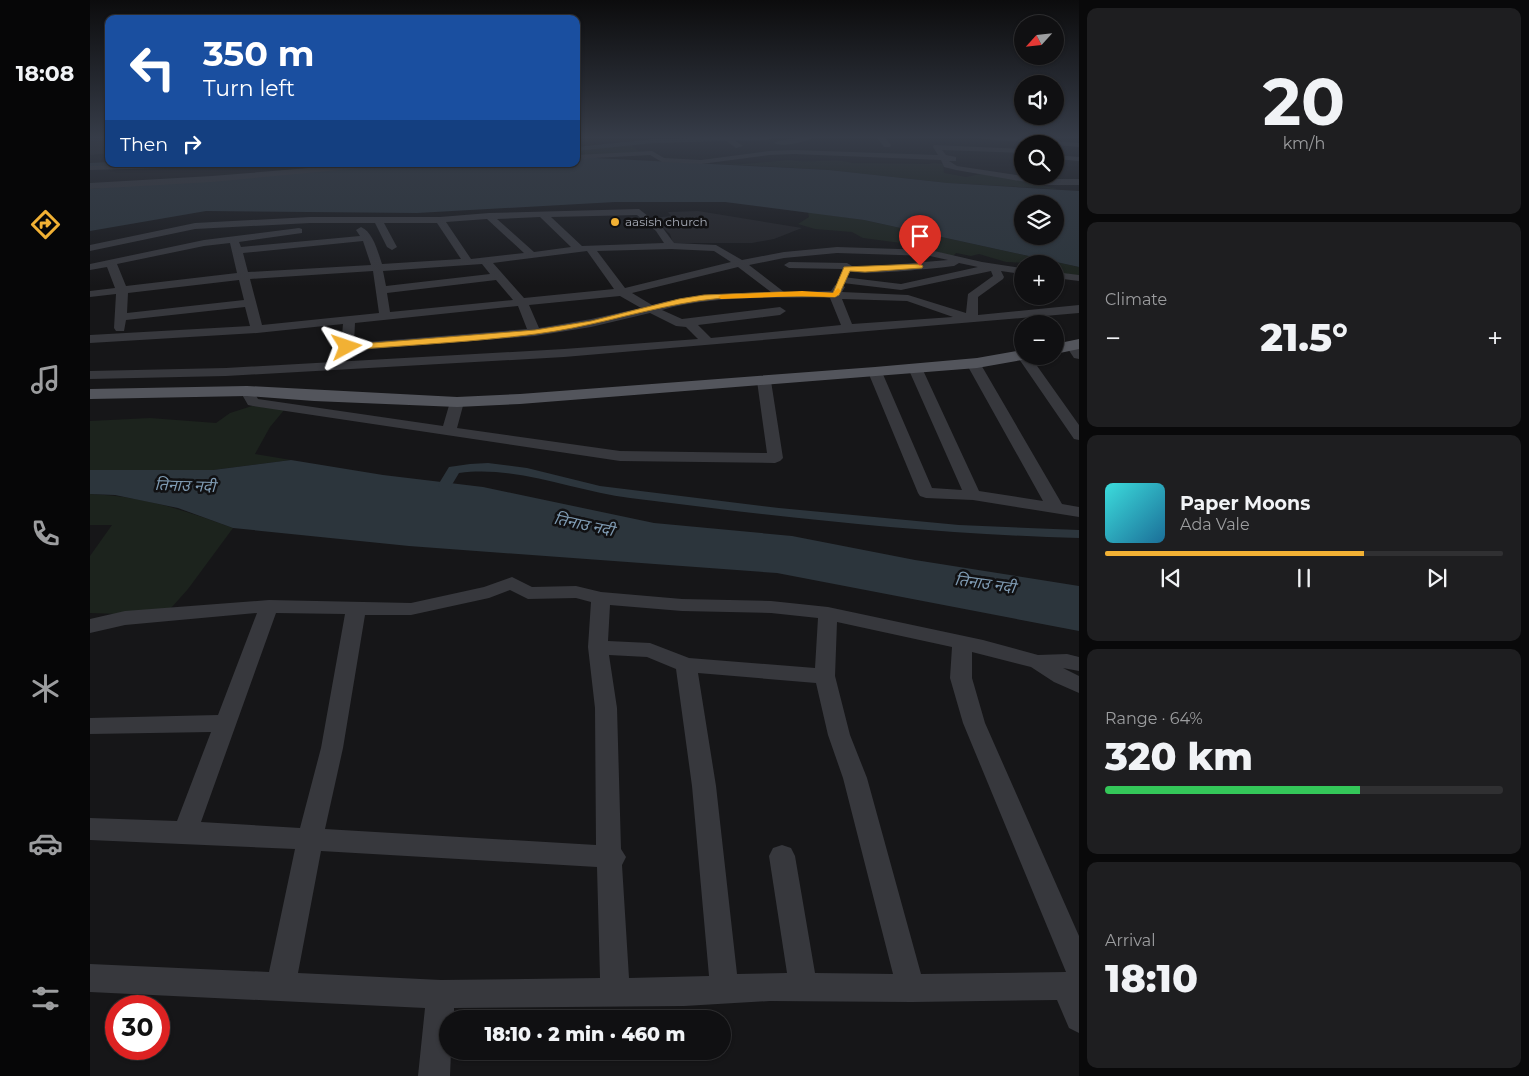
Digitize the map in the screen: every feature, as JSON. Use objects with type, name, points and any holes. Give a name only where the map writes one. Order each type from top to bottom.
[{"type":"main road","points":[[1064,349],[1077,349]]},
{"type":"main road","points":[[90,394],[247,391],[457,402],[520,399],[875,372],[973,363],[1014,356]]},
{"type":"street","points":[[1060,186],[1079,191]]},
{"type":"street","points":[[90,267],[170,249],[233,238],[357,222],[440,220],[543,214],[639,212],[659,228],[671,246]]},
{"type":"street","points":[[543,214],[585,249],[622,292],[680,323],[690,324],[708,342]]},
{"type":"street","points":[[489,216],[533,256]]},
{"type":"street","points":[[90,248],[195,226],[310,220],[357,222]]},
{"type":"street","points":[[378,220],[392,247]]},
{"type":"street","points":[[440,220],[468,262]]},
{"type":"street","points":[[357,222],[367,238],[377,268],[385,317]]},
{"type":"street","points":[[233,238],[257,330]]},
{"type":"street","points":[[236,251],[367,238]]},
{"type":"street","points":[[90,294],[243,276],[485,261],[585,249],[703,246],[716,248],[744,266],[777,294]]},
{"type":"street","points":[[848,328],[835,295],[843,280],[853,246]]},
{"type":"street","points":[[90,339],[257,330],[622,292],[744,266],[784,255],[853,246],[887,252],[930,253],[1014,270]]},
{"type":"street","points":[[887,252],[919,284]]},
{"type":"street","points":[[485,261],[522,303],[535,332]]},
{"type":"street","points":[[349,321],[347,347],[535,332],[591,323],[679,301],[777,294],[796,279],[847,267],[903,268],[970,262]]},
{"type":"street","points":[[111,263],[122,290],[122,318],[118,337]]},
{"type":"street","points":[[744,266],[796,279],[835,295],[908,298],[972,319]]},
{"type":"street","points":[[843,280],[901,286],[919,284],[994,267]]},
{"type":"street","points":[[972,319],[972,296],[999,277],[994,267]]},
{"type":"street","points":[[381,290],[500,276]]},
{"type":"street","points":[[1064,276],[1079,278]]},
{"type":"street","points":[[901,286],[908,298]]},
{"type":"street","points":[[777,294],[775,305],[789,321]]},
{"type":"street","points":[[122,318],[250,302]]},
{"type":"street","points":[[680,323],[789,321],[848,328],[1079,309]]},
{"type":"street","points":[[90,375],[236,371],[564,353],[708,342],[789,321]]},
{"type":"street","points":[[973,363],[1056,510]]},
{"type":"street","points":[[1030,365],[1079,436]]},
{"type":"street","points":[[915,368],[973,495]]},
{"type":"street","points":[[875,372],[926,493],[973,495],[1056,510],[1079,512]]},
{"type":"street","points":[[247,391],[253,402],[620,456],[775,458],[764,381]]},
{"type":"street","points":[[449,431],[457,402]]},
{"type":"street","points":[[90,626],[125,618],[269,606],[411,609],[488,592],[512,583],[528,593],[576,592],[601,598],[682,604],[771,607],[828,613],[1038,662],[1067,661],[1079,664]]},
{"type":"street","points":[[601,598],[598,648],[606,708],[616,993]]},
{"type":"street","points":[[185,832],[269,606]]},
{"type":"street","points":[[281,985],[310,840],[332,748],[356,608]]},
{"type":"street","points":[[828,613],[825,676],[839,735],[855,778],[911,988]]},
{"type":"street","points":[[962,643],[960,678],[974,723],[1075,980],[1079,1018]]},
{"type":"street","points":[[598,648],[650,650],[686,665],[825,676]]},
{"type":"street","points":[[1038,662],[1061,677],[1079,685]]},
{"type":"street","points":[[686,665],[704,786],[724,988]]},
{"type":"street","points":[[90,726],[224,723]]},
{"type":"street","points":[[90,829],[185,832],[611,857]]},
{"type":"street","points":[[782,856],[803,986]]},
{"type":"street","points":[[91,981],[281,985],[441,994],[684,992],[724,988],[803,986],[911,988],[1075,980]]},
{"type":"street","points":[[434,1076],[441,994]]},
{"type":"shaded area","points":[[1006,186],[1046,186],[1057,189]]},
{"type":"shaded area","points":[[698,211],[802,228],[774,239],[752,243],[673,243],[670,234],[652,218],[671,216],[668,212]]},
{"type":"shaded area","points":[[808,212],[864,220],[1024,255],[1014,255],[1014,262],[1006,262],[979,254],[971,256],[956,253],[953,256],[929,250],[931,243],[907,239],[901,243],[863,238],[852,232],[815,229],[798,224],[809,217]]},
{"type":"shaded area","points":[[1064,264],[1079,267],[1079,277],[1064,274]]},
{"type":"shaded area","points":[[252,406],[285,409],[270,427],[255,454],[291,460],[213,470],[90,470],[90,421],[150,418],[216,423],[230,413]]},
{"type":"shaded area","points":[[90,494],[109,495],[163,505],[233,528],[188,589],[171,608],[119,614],[90,613],[90,556],[112,525],[90,525]]},
{"type":"water","points":[[119,186],[1001,186],[1079,191],[1079,267],[1064,264],[1064,255],[1024,255],[864,220],[725,202],[615,202],[417,213],[206,211],[90,231],[90,189]]},
{"type":"water","name":"तिनाउ नदी","points":[[291,460],[383,475],[483,487],[654,523],[792,536],[915,560],[1079,586],[1079,631],[777,573],[409,546],[233,528],[178,508],[115,495],[90,494],[90,470],[213,470]]},
{"type":"waterway","points":[[445,485],[454,470],[470,468],[507,469],[600,490],[839,519],[959,529],[1079,534]]},
{"type":"slow traffic","points":[[721,297],[780,294],[835,295],[838,291]]},
{"type":"place","name":"aasish church","points":[[615,222]]},
{"type":"route","points":[[347,347],[535,332],[591,323],[679,301],[704,298],[780,294],[835,295],[847,269],[865,270],[920,266]]}]
